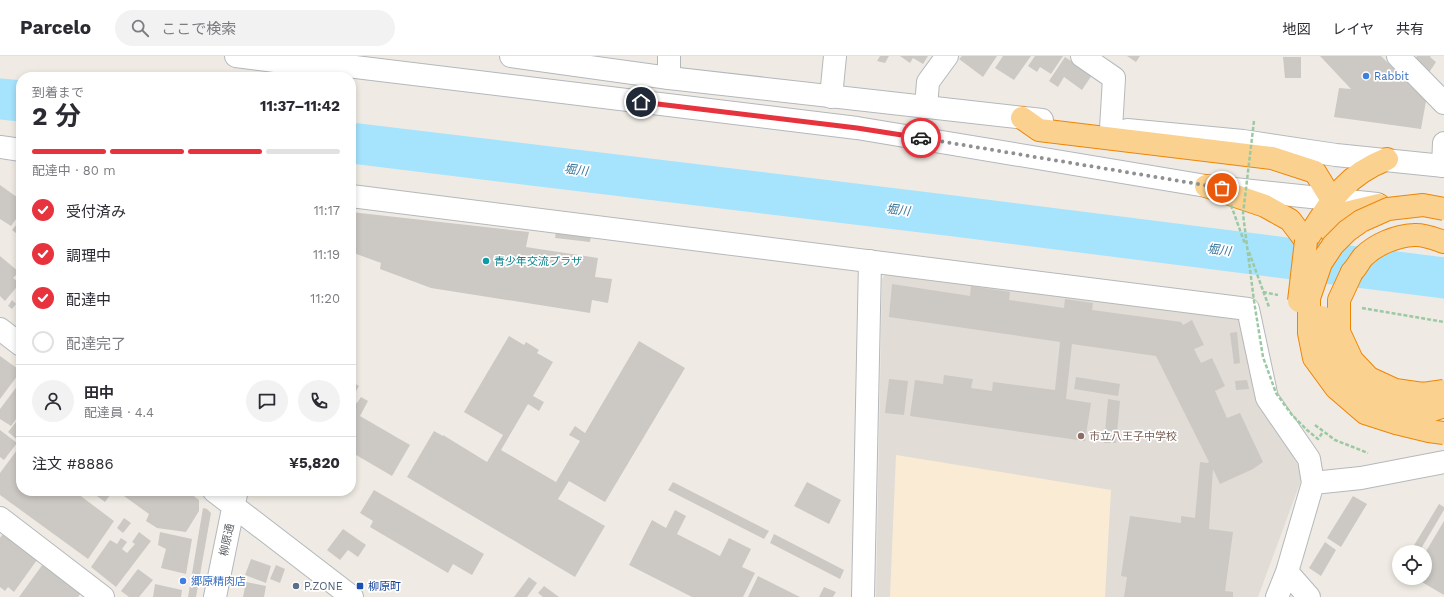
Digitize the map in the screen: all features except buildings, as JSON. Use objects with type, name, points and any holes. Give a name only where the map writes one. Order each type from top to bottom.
[{"type":"highway","points":[[1022,118],[1039,130],[1272,158],[1315,172],[1332,200],[1332,233],[1320,300],[1323,330],[1330,354],[1344,376],[1367,394],[1405,410],[1430,411],[1444,406]]},
{"type":"highway","points":[[1387,160],[1372,165],[1348,181],[1332,200],[1306,241],[1296,323],[1303,359],[1322,388],[1359,421],[1406,431],[1444,427]]},
{"type":"highway","points":[[1206,186],[1272,209],[1290,220],[1306,241]]},
{"type":"highway","points":[[1332,233],[1350,212],[1379,204]]},
{"type":"highway","points":[[1444,210],[1423,205],[1388,209],[1361,221],[1347,231],[1333,245],[1321,263],[1309,298],[1309,333],[1314,358],[1336,388],[1365,412],[1396,423],[1444,433]]},
{"type":"highway","points":[[1444,242],[1414,235],[1394,238],[1377,246],[1363,257],[1352,272],[1339,300],[1339,332],[1352,360],[1369,378],[1395,390],[1424,394],[1444,391]]},
{"type":"street","points":[[236,56],[290,65],[339,65],[857,128],[1206,186],[1332,200],[1444,210]]},
{"type":"street","points":[[511,56],[669,78],[1111,129],[1243,141],[1336,155],[1443,166],[1444,143]]},
{"type":"street","points":[[669,56],[669,78]]},
{"type":"street","points":[[831,97],[835,56]]},
{"type":"street","points":[[926,107],[928,82],[946,56]]},
{"type":"street","points":[[1082,56],[1114,78],[1111,129]]},
{"type":"street","points":[[1398,56],[1444,103]]},
{"type":"street","points":[[0,147],[16,149]]},
{"type":"street","points":[[356,197],[1248,309],[1267,398],[1309,459],[1313,483],[1287,572],[1277,597]]},
{"type":"street","points":[[863,597],[870,261]]},
{"type":"street","points":[[0,329],[16,341]]},
{"type":"street","points":[[1313,483],[1361,478],[1444,462]]},
{"type":"street","points":[[236,499],[352,597]]},
{"type":"street","name":"柳原通","points":[[215,597],[236,499]]},
{"type":"street","points":[[0,518],[103,597]]},
{"type":"street","points":[[1287,572],[1309,597]]},
{"type":"path","points":[[1254,121],[1243,214],[1263,357],[1276,393],[1292,414],[1307,430],[1318,439],[1323,432],[1335,440],[1369,453]]},
{"type":"path","points":[[1231,205],[1269,307]]},
{"type":"shaded area","name":"市立八王子中学校","points":[[887,272],[1243,316],[1263,398],[1303,475],[1258,597],[876,597],[882,279]]},
{"type":"sand","points":[[896,455],[1111,490],[1105,597],[890,597]]},
{"type":"waterway","name":"堀川","points":[[0,99],[16,101]]},
{"type":"waterway","name":"堀川","points":[[356,144],[954,216],[1444,278]]},
{"type":"way so far","points":[[921,138],[1222,188]]},
{"type":"place","name":"Rabbit","points":[[1366,76]]},
{"type":"place","name":"青少年交流プラザ","points":[[486,261]]},
{"type":"place","name":"市立八王子中学校","points":[[1081,436]]},
{"type":"place","name":"郷原精肉店","points":[[183,581]]},
{"type":"place","name":"P.ZONE","points":[[296,586]]},
{"type":"place","name":"柳原町","points":[[360,586]]},
{"type":"route","points":[[641,102],[857,128],[921,138]]}]
